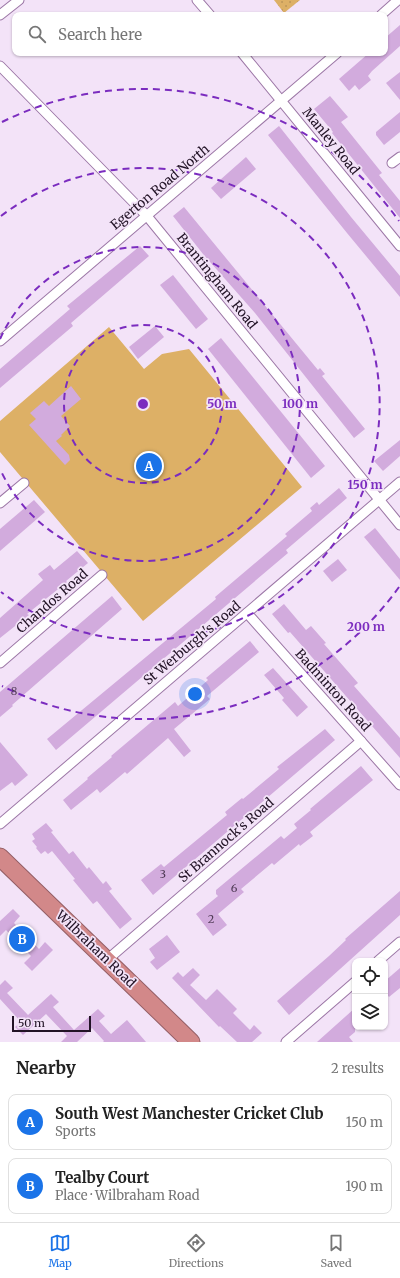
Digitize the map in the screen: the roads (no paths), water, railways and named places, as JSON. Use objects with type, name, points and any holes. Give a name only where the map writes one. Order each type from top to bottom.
[{"type":"highway","name":"Wilbraham Road","points":[[0,857],[190,1042]]},
{"type":"street","points":[[0,15],[18,0]]},
{"type":"street","points":[[197,0],[207,12]]},
{"type":"street","points":[[384,12],[398,0]]},
{"type":"street","name":"Manley Road","points":[[244,56],[400,246]]},
{"type":"street","name":"Egerton Road North","points":[[0,341],[334,56]]},
{"type":"street","name":"Brantingham Road","points":[[0,66],[147,216],[400,525]]},
{"type":"street","points":[[392,163],[400,157]]},
{"type":"street","name":"St Werburgh's Road","points":[[0,824],[400,482]]},
{"type":"street","points":[[0,503],[24,483]]},
{"type":"street","name":"Chandos Road","points":[[0,663],[102,575]]},
{"type":"street","name":"Badminton Road","points":[[247,613],[400,785]]},
{"type":"street","name":"St Brannock's Road","points":[[107,960],[361,741]]},
{"type":"street","points":[[381,958],[400,942]]},
{"type":"street","points":[[286,1042],[352,985]]},
{"type":"place","name":"South West Manchester Cricket Club","points":[[149,466]]},
{"type":"place","name":"Tealby Court","points":[[22,939]]}]
